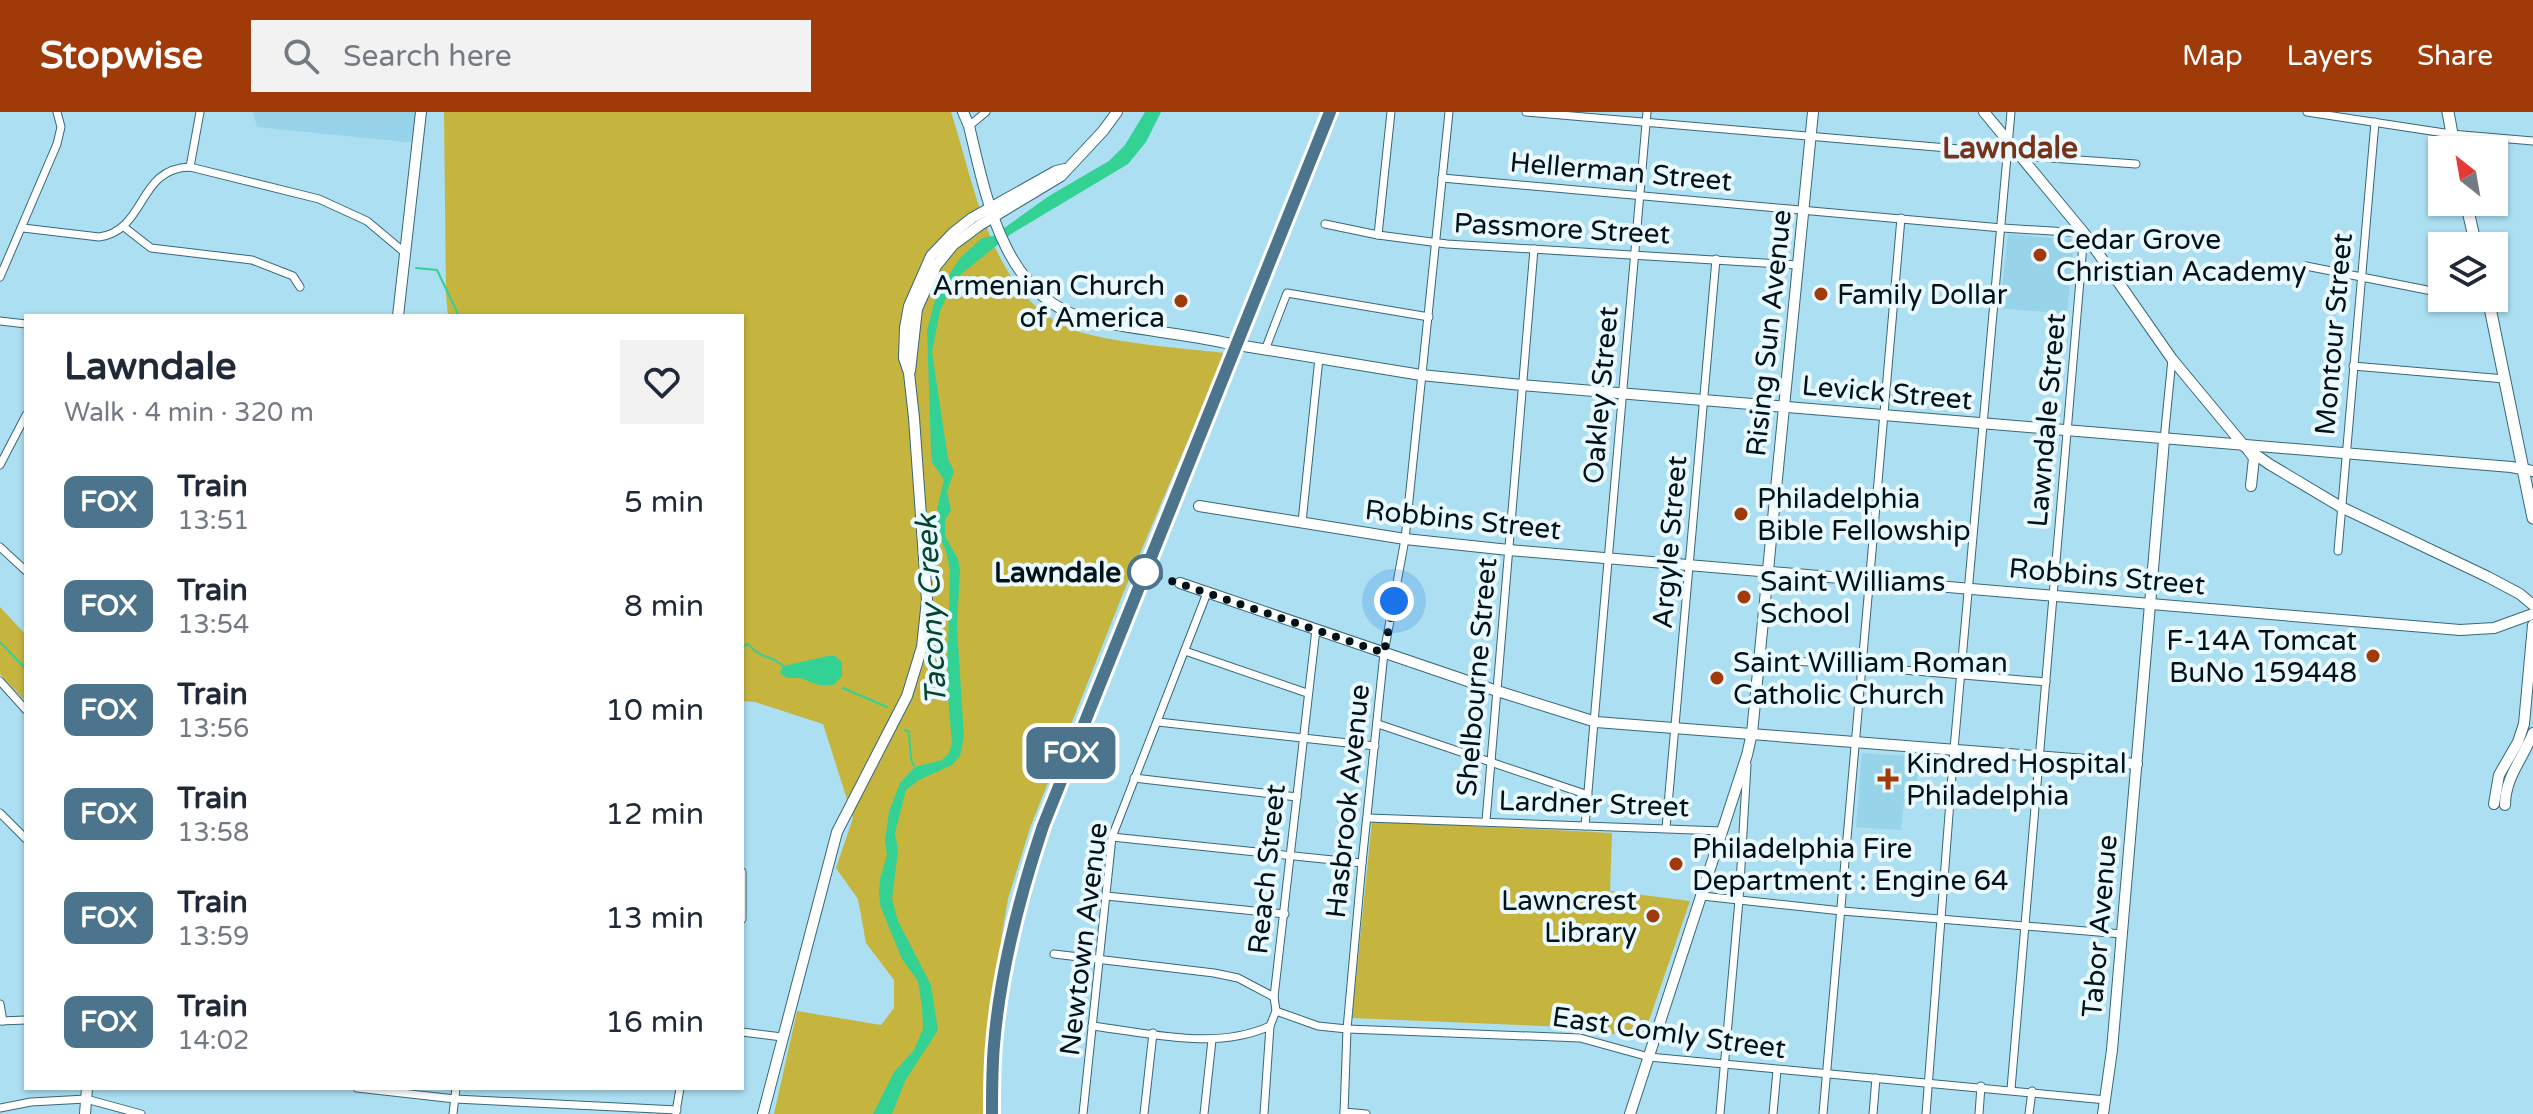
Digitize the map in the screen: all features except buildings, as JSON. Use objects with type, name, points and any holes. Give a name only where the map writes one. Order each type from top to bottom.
[{"type":"main road","points":[[2448,112],[2451,134]]},
{"type":"main road","points":[[2491,312],[2529,471],[2533,518]]},
{"type":"street","points":[[0,277],[60,136],[57,112]]},
{"type":"street","points":[[190,167],[200,112]]},
{"type":"street","points":[[398,314],[421,112]]},
{"type":"street","name":"Levick Street","points":[[963,112],[992,217],[1007,247],[1043,298],[1079,316],[1142,330],[1187,334],[1421,375],[1885,417],[2511,467],[2529,471]]},
{"type":"street","points":[[969,126],[986,112]]},
{"type":"street","points":[[909,373],[917,309],[936,266],[953,245],[992,217],[1061,176],[1117,112]]},
{"type":"street","points":[[1378,235],[1391,112]]},
{"type":"street","name":"Hasbrook Avenue","points":[[1344,1113],[1347,1029],[1384,653],[1405,539],[1449,112]]},
{"type":"street","points":[[1526,112],[2006,153]]},
{"type":"street","name":"Oakley Street","points":[[1585,826],[1647,112]]},
{"type":"street","name":"Rising Sun Avenue","points":[[1630,1114],[1752,733],[1813,112]]},
{"type":"street","points":[[1984,112],[2084,233],[2172,359],[2254,458],[2251,486]]},
{"type":"street","points":[[1926,1114],[1954,749],[1971,588],[2011,112]]},
{"type":"street","points":[[2307,112],[2451,134],[2533,141]]},
{"type":"street","name":"Montour Street","points":[[2338,551],[2375,122]]},
{"type":"street","points":[[2020,156],[2136,164]]},
{"type":"street","points":[[23,228],[99,237],[110,235],[132,219],[155,181],[174,170],[190,167],[319,199],[367,221],[404,252]]},
{"type":"street","name":"Hellerman Street","points":[[1442,178],[2084,233]]},
{"type":"street","points":[[763,1114],[837,832],[907,696],[922,647],[927,600],[909,373],[904,358],[909,306],[931,256],[953,233],[992,217]]},
{"type":"street","points":[[1823,1114],[1901,218]]},
{"type":"street","name":"Passmore Street","points":[[1325,224],[1435,242],[1798,265]]},
{"type":"street","points":[[124,227],[151,248],[252,260],[293,276],[300,287]]},
{"type":"street","name":"Lawndale Street","points":[[2011,1089],[2084,233]]},
{"type":"street","name":"Shelbourne Street","points":[[1486,821],[1534,249]]},
{"type":"street","name":"Argyle Street","points":[[1666,828],[1716,259]]},
{"type":"street","points":[[2306,266],[2428,290]]},
{"type":"street","points":[[1265,350],[1288,294],[1429,317]]},
{"type":"street","points":[[0,321],[24,324]]},
{"type":"street","points":[[1302,522],[1319,358]]},
{"type":"street","name":"Tabor Avenue","points":[[2103,1114],[2122,934],[2172,359]]},
{"type":"street","points":[[2353,366],[2505,379]]},
{"type":"street","points":[[0,465],[24,419]]},
{"type":"street","points":[[2245,447],[2341,507],[2488,577],[2520,594],[2533,605]]},
{"type":"street","name":"Robbins Street","points":[[1199,506],[1405,539],[1509,550],[2471,631],[2533,614]]},
{"type":"street","points":[[0,547],[24,569]]},
{"type":"street","points":[[1180,583],[1596,722],[2137,764]]},
{"type":"street","name":"Newtown Avenue","points":[[1083,1114],[1112,837],[1207,593]]},
{"type":"street","points":[[2533,625],[2524,724],[2518,742],[2499,775],[2500,804],[2533,733]]},
{"type":"street","name":"Reach Street","points":[[1264,1114],[1270,1026],[1276,1011],[1274,997],[1316,629]]},
{"type":"street","points":[[1185,651],[1307,693]]},
{"type":"street","points":[[1759,658],[2046,682]]},
{"type":"street","points":[[0,681],[24,708]]},
{"type":"street","points":[[1158,722],[1375,746]]},
{"type":"street","points":[[1378,724],[1588,795]]},
{"type":"street","points":[[1720,1114],[1739,900],[1747,755]]},
{"type":"street","points":[[1134,778],[1297,797]]},
{"type":"street","points":[[0,813],[24,837]]},
{"type":"street","name":"Lardner Street","points":[[1368,818],[1721,831]]},
{"type":"street","points":[[1112,837],[1362,863]]},
{"type":"street","points":[[1106,896],[1285,914]]},
{"type":"street","points":[[1702,896],[2122,934]]},
{"type":"street","points":[[1054,954],[1214,973],[1238,978],[1274,997]]},
{"type":"street","points":[[0,1004],[1,1021],[24,1020]]},
{"type":"street","name":"East Comly Street","points":[[1276,1011],[1318,1026],[1580,1038],[1649,1057],[2106,1100]]},
{"type":"street","points":[[1092,1026],[1212,1040],[1240,1037],[1270,1026]]},
{"type":"street","points":[[744,1032],[782,1037]]},
{"type":"street","points":[[1144,1114],[1153,1033]]},
{"type":"street","points":[[1204,1114],[1212,1040]]},
{"type":"street","points":[[1773,1114],[1777,1070]]},
{"type":"street","points":[[1873,1114],[1876,1078]]},
{"type":"street","points":[[1979,1114],[1981,1086]]},
{"type":"street","points":[[375,1090],[455,1099],[676,1112],[680,1090]]},
{"type":"street","points":[[453,1114],[456,1090]]},
{"type":"street","points":[[2029,1114],[2032,1091]]},
{"type":"street","points":[[85,1114],[86,1094]]},
{"type":"street","points":[[0,1108],[86,1094],[141,1114]]},
{"type":"street","points":[[1344,1113],[1366,1114]]},
{"type":"shaded area","points":[[253,112],[421,112],[417,143],[257,127]]},
{"type":"shaded area","points":[[444,112],[951,112],[994,245],[1010,276],[1031,302],[1058,322],[1091,335],[1225,353],[1122,596],[1030,828],[1008,899],[1003,928],[989,1030],[985,1114],[774,1114],[797,1011],[881,1025],[894,1008],[894,980],[866,943],[858,899],[836,868],[853,818],[823,724],[744,701],[744,314],[448,314]]},
{"type":"shaded area","points":[[1145,112],[1161,112],[1146,142],[1128,164],[1011,234],[955,279],[940,311],[932,352],[948,459],[954,471],[947,492],[951,510],[945,520],[945,536],[958,559],[960,570],[957,627],[964,737],[960,756],[952,765],[919,780],[906,790],[895,833],[898,851],[892,899],[898,921],[931,985],[938,1030],[905,1081],[892,1114],[873,1114],[894,1072],[914,1050],[923,1029],[918,981],[902,959],[880,905],[880,879],[887,855],[885,841],[889,812],[900,783],[915,767],[942,760],[949,753],[952,743],[947,685],[950,571],[937,529],[937,509],[944,480],[932,462],[931,451],[927,331],[934,303],[961,257],[982,238],[993,236],[1049,196],[1109,161],[1125,145]]},
{"type":"shaded area","name":"Cedar Grove Christian Academy","points":[[2008,234],[2074,240],[2067,314],[2000,308]]},
{"type":"shaded area","points":[[0,607],[24,633],[24,700],[0,674]]},
{"type":"shaded area","points":[[835,656],[842,662],[842,676],[834,685],[787,678],[780,673],[783,666]]},
{"type":"shaded area","name":"Kindred Hospital Philadelphia","points":[[1862,753],[1919,757],[1915,803],[1904,802],[1901,830],[1856,827]]},
{"type":"shaded area","points":[[1372,821],[1612,833],[1610,891],[1690,901],[1643,1038],[1567,1027],[1352,1018]]},
{"type":"waterway","points":[[416,268],[437,270],[458,314]]},
{"type":"waterway","points":[[0,642],[24,667]]},
{"type":"waterway","points":[[744,646],[748,644],[783,666]]},
{"type":"waterway","points":[[843,688],[887,707]]},
{"type":"waterway","points":[[905,730],[909,732],[914,766]]},
{"type":"railway","points":[[992,1114],[996,1039],[1006,968],[1021,898],[1043,826],[1330,112]]},
{"type":"train","name":"FOX","points":[[992,1114],[993,1049],[1000,990],[1020,897],[1043,826],[1330,112]]},
{"type":"place","name":"Cedar Grove Christian Academy","points":[[2040,255]]},
{"type":"place","name":"Family Dollar","points":[[1821,294]]},
{"type":"place","name":"Armenian Church of America","points":[[1181,301]]},
{"type":"place","name":"Philadelphia Bible Fellowship","points":[[1741,514]]},
{"type":"place","name":"Lawndale","points":[[1145,572]]},
{"type":"place","name":"Saint Williams School","points":[[1744,597]]},
{"type":"place","name":"F-14A Tomcat BuNo 159448","points":[[2373,656]]},
{"type":"place","name":"Saint William Roman Catholic Church","points":[[1717,678]]},
{"type":"place","name":"Kindred Hospital Philadelphia","points":[[1888,779]]},
{"type":"place","name":"Philadelphia Fire Department : Engine 64","points":[[1676,864]]},
{"type":"place","name":"Lawncrest Library","points":[[1653,916]]},
{"type":"district","name":"Lawndale","points":[[2010,148]]},
{"type":"route","points":[[1145,572],[1384,653],[1394,601]]},
{"type":"water label","name":"Tacony Creek","points":[[931,610]]}]
